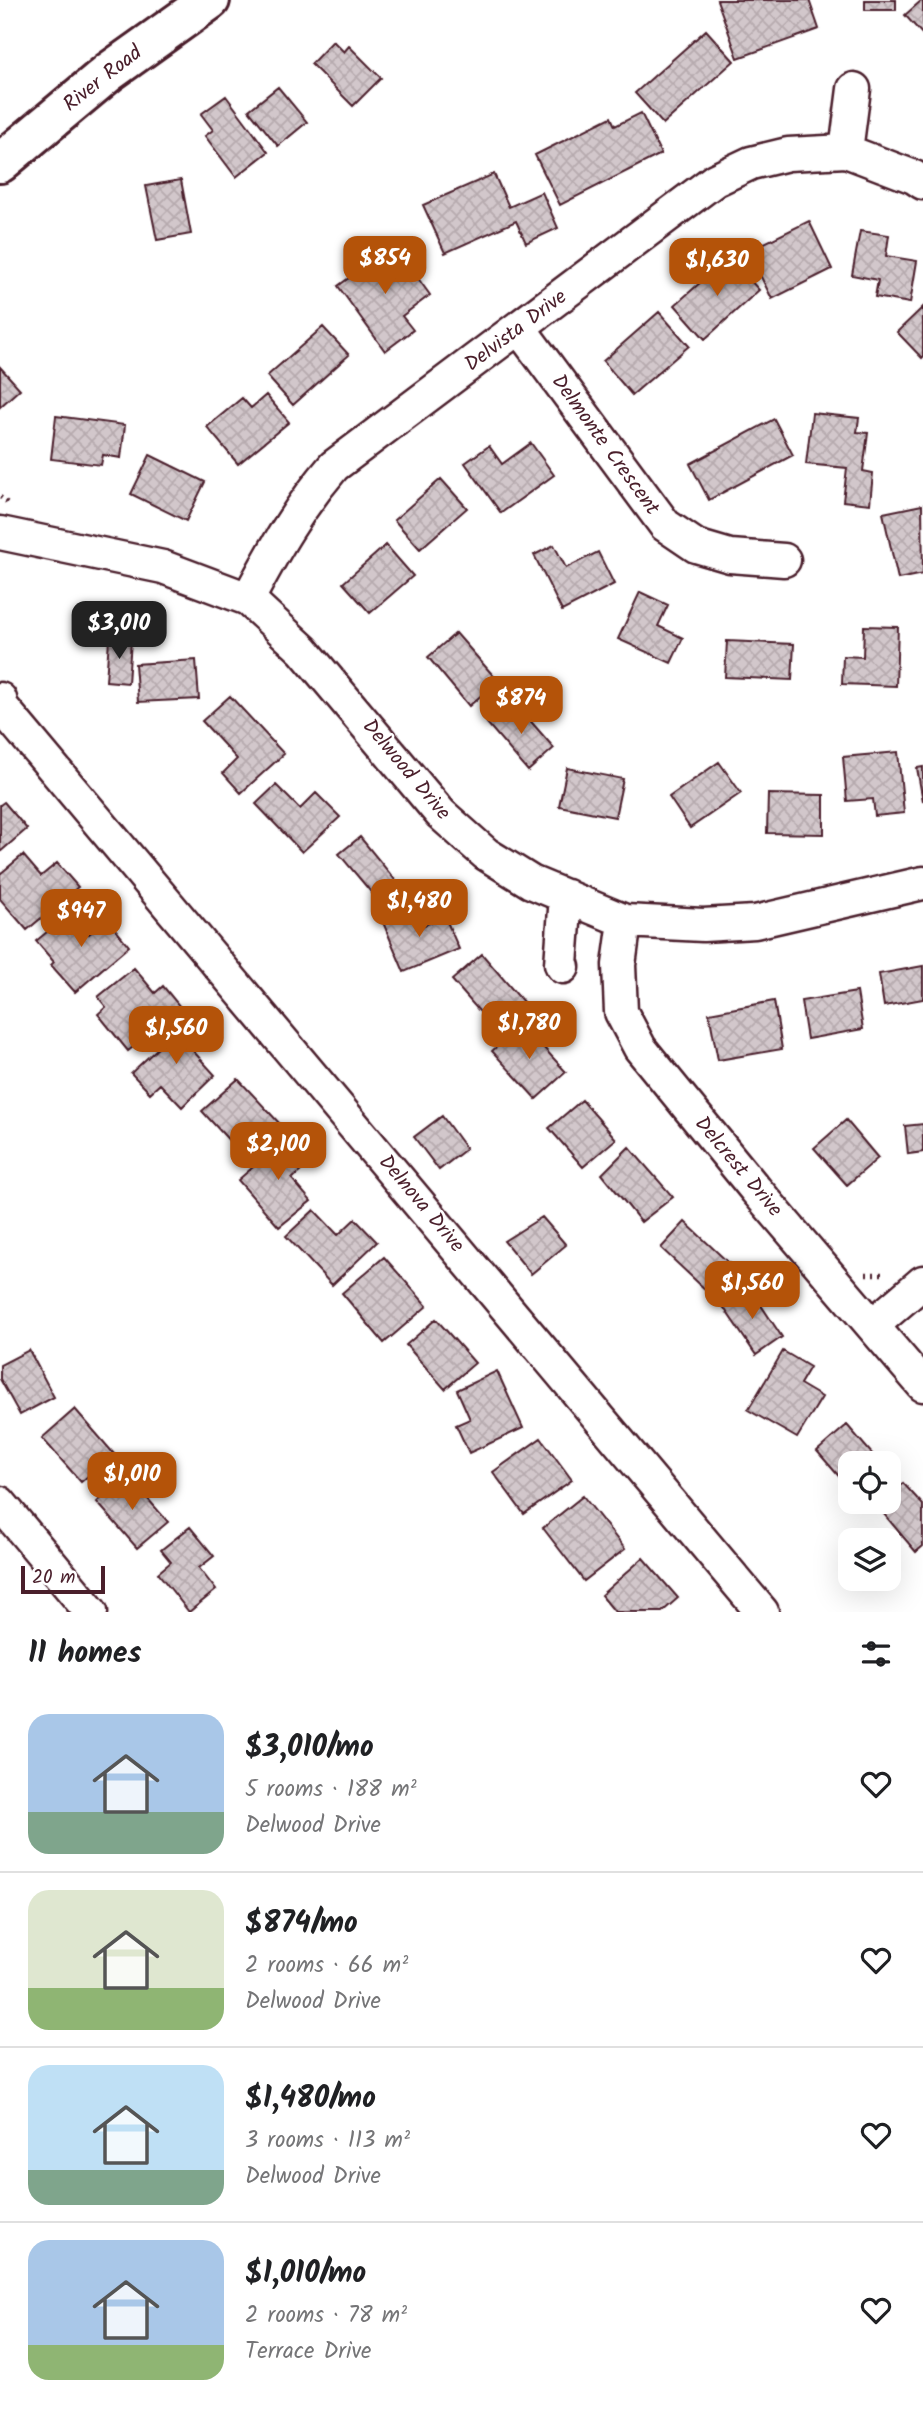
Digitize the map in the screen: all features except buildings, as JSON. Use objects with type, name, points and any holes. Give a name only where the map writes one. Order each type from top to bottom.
[{"type":"street","name":"River Road","points":[[0,163],[108,72],[210,0]]},
{"type":"street","points":[[846,151],[854,89]]},
{"type":"street","name":"Delvista Drive","points":[[248,599],[282,536],[307,498],[334,467],[715,180],[751,163],[788,154],[846,151],[923,183]]},
{"type":"street","name":"Delmonte Crescent","points":[[520,328],[665,526],[696,546],[730,556],[784,560]]},
{"type":"street","name":"Delwood Drive","points":[[0,533],[163,567],[248,599],[303,650],[440,814],[486,854],[531,882],[625,921],[703,925],[755,922],[923,883]]},
{"type":"street","name":"Delnova Drive","points":[[0,699],[2,707],[762,1612]]},
{"type":"street","points":[[563,967],[561,964],[566,896]]},
{"type":"street","name":"Delcrest Drive","points":[[625,921],[619,965],[621,1012],[640,1048],[756,1190],[923,1385]]},
{"type":"street","points":[[873,1325],[923,1282]]},
{"type":"street","points":[[0,1503],[92,1612]]}]
